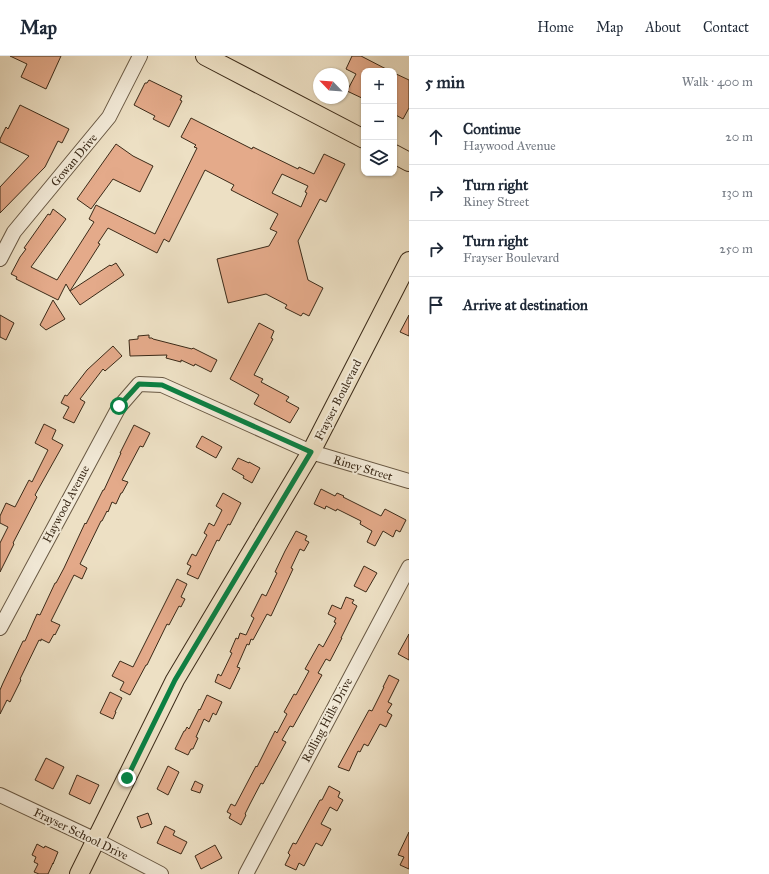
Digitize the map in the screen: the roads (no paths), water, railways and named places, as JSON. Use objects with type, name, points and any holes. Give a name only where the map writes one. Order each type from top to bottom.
[{"type":"main road","points":[[204,56],[361,137]]},
{"type":"main road","points":[[397,156],[409,162]]},
{"type":"main road","name":"Frayser Boulevard","points":[[79,874],[175,680],[311,452],[409,261]]},
{"type":"street","name":"Gowan Drive","points":[[0,259],[14,232],[109,117],[140,56]]},
{"type":"street","name":"Riney Street","points":[[139,384],[162,385],[311,452],[409,482]]},
{"type":"street","name":"Haywood Avenue","points":[[0,628],[119,406],[139,384]]},
{"type":"street","name":"Rolling Hills Drive","points":[[246,874],[409,567]]},
{"type":"street","name":"Frayser School Drive","points":[[0,795],[96,840],[161,874]]}]
